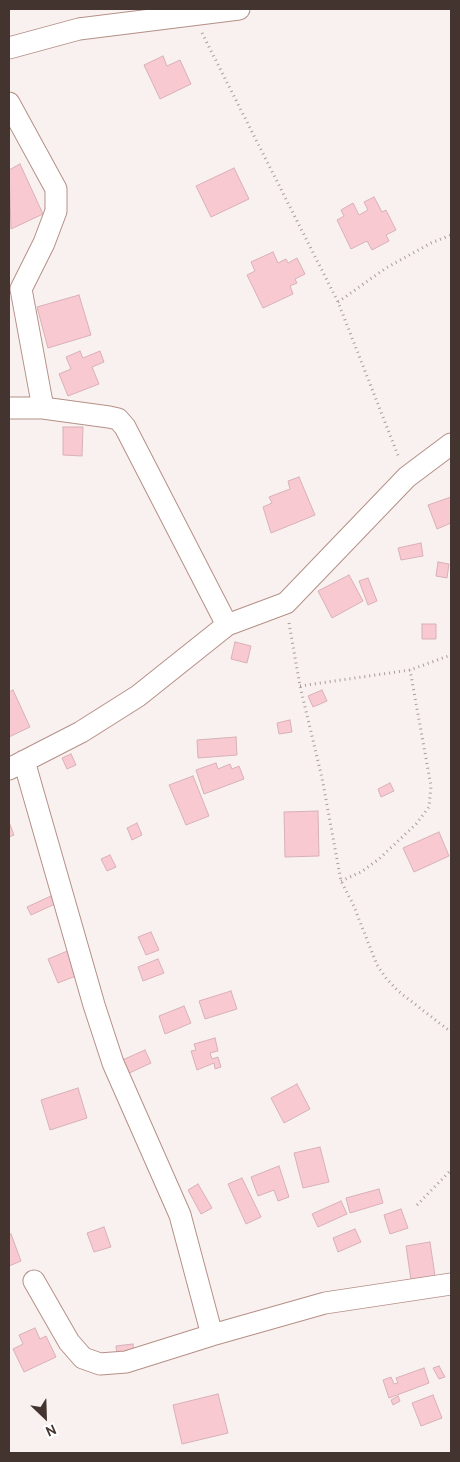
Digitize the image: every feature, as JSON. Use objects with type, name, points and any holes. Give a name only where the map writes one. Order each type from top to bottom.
[{"type":"street","points":[[9,48],[79,29],[239,9]]},
{"type":"street","points":[[9,103],[56,189],[56,210],[44,243],[21,289],[43,408]]},
{"type":"street","points":[[9,408],[43,408],[118,419],[125,427],[227,625]]},
{"type":"street","points":[[212,1334],[180,1214],[113,1063],[16,765],[81,732],[138,696],[227,625],[286,603],[407,477],[451,444]]},
{"type":"street","points":[[34,1281],[69,1342],[83,1358],[100,1364],[126,1362],[212,1334],[324,1303],[451,1284]]},
{"type":"path","points":[[193,15],[338,302],[407,477]]},
{"type":"path","points":[[338,302],[386,268],[431,243],[451,235]]},
{"type":"path","points":[[286,603],[300,686],[322,778],[341,881],[353,904],[377,965],[386,978],[398,991],[451,1032]]},
{"type":"path","points":[[300,686],[410,670],[451,655]]},
{"type":"path","points":[[341,881],[361,872],[379,859],[416,824],[429,807],[431,786],[410,670]]},
{"type":"path","points":[[417,1205],[451,1170]]},
{"type":"building","points":[[163,56],[167,66],[180,60],[191,84],[160,99],[144,65]]},
{"type":"building","points":[[20,164],[43,214],[11,229],[9,170]]},
{"type":"building","points":[[234,168],[249,199],[211,217],[196,186]]},
{"type":"building","points":[[374,197],[382,212],[386,210],[396,230],[386,235],[389,241],[372,250],[367,241],[351,249],[337,220],[344,216],[341,210],[353,203],[359,215],[368,210],[364,202]]},
{"type":"building","points":[[273,252],[278,263],[286,259],[288,263],[297,258],[305,274],[295,279],[297,283],[290,286],[293,294],[263,308],[247,275],[255,271],[251,262]]},
{"type":"building","points":[[79,295],[91,335],[48,348],[37,307]]},
{"type":"building","points":[[80,351],[83,358],[100,351],[104,362],[92,367],[99,384],[68,396],[59,374],[71,369],[66,357]]},
{"type":"building","points":[[63,427],[83,427],[82,456],[63,455]]},
{"type":"building","points":[[299,477],[315,515],[271,533],[263,507],[272,503],[269,497],[290,489],[288,481]]},
{"type":"building","points":[[451,497],[451,523],[437,529],[428,505]]},
{"type":"building","points":[[421,543],[423,556],[401,560],[398,548]]},
{"type":"building","points":[[438,562],[449,564],[447,578],[436,576]]},
{"type":"building","points":[[349,575],[363,601],[332,618],[318,591]]},
{"type":"building","points":[[368,578],[377,601],[368,605],[359,581]]},
{"type":"building","points":[[422,624],[436,624],[436,639],[422,639]]},
{"type":"building","points":[[235,642],[251,646],[247,663],[231,659]]},
{"type":"building","points":[[13,690],[30,727],[9,737],[9,692]]},
{"type":"building","points":[[322,690],[327,701],[313,707],[308,696]]},
{"type":"building","points":[[290,720],[292,732],[279,734],[277,723]]},
{"type":"building","points":[[236,737],[237,755],[198,758],[197,740]]},
{"type":"building","points":[[71,754],[76,765],[67,769],[62,758]]},
{"type":"building","points":[[216,763],[218,769],[230,764],[232,769],[239,766],[244,779],[204,794],[196,770]]},
{"type":"building","points":[[193,776],[209,816],[186,825],[169,785]]},
{"type":"building","points":[[390,783],[394,791],[381,797],[378,789]]},
{"type":"building","points":[[318,811],[319,856],[285,857],[284,812]]},
{"type":"building","points":[[9,822],[14,835],[9,837]]},
{"type":"building","points":[[137,823],[142,835],[132,840],[127,828]]},
{"type":"building","points":[[439,832],[449,856],[414,872],[403,848]]},
{"type":"building","points":[[110,855],[116,867],[107,871],[101,859]]},
{"type":"building","points":[[51,896],[55,904],[31,915],[27,907]]},
{"type":"building","points":[[151,932],[159,950],[146,955],[138,937]]},
{"type":"building","points":[[70,950],[81,974],[58,983],[48,959]]},
{"type":"building","points":[[158,959],[164,973],[143,981],[138,967]]},
{"type":"building","points":[[231,991],[237,1009],[205,1019],[199,1001]]},
{"type":"building","points":[[184,1006],[191,1023],[165,1034],[159,1016]]},
{"type":"building","points":[[215,1038],[218,1051],[210,1053],[212,1059],[218,1057],[221,1067],[215,1069],[214,1063],[197,1070],[191,1051],[196,1050],[194,1044]]},
{"type":"building","points":[[145,1050],[151,1063],[125,1075],[118,1062]]},
{"type":"building","points":[[297,1084],[310,1109],[284,1123],[271,1098]]},
{"type":"building","points":[[78,1088],[87,1118],[50,1130],[41,1100]]},
{"type":"building","points":[[320,1147],[329,1182],[303,1188],[294,1153]]},
{"type":"building","points":[[279,1166],[289,1197],[278,1201],[274,1190],[258,1196],[251,1177]]},
{"type":"building","points":[[242,1178],[261,1217],[246,1224],[228,1184]]},
{"type":"building","points":[[198,1184],[212,1208],[201,1214],[188,1190]]},
{"type":"building","points":[[379,1189],[383,1203],[350,1213],[346,1198]]},
{"type":"building","points":[[341,1201],[347,1214],[318,1227],[312,1214]]},
{"type":"building","points":[[401,1209],[408,1228],[390,1234],[384,1215]]},
{"type":"building","points":[[104,1227],[111,1247],[94,1252],[87,1233]]},
{"type":"building","points":[[355,1229],[361,1242],[338,1252],[333,1238]]},
{"type":"building","points":[[11,1234],[21,1261],[9,1266],[9,1235]]},
{"type":"building","points":[[430,1242],[435,1276],[411,1280],[406,1246]]},
{"type":"building","points":[[35,1328],[40,1339],[46,1336],[56,1357],[24,1372],[13,1349],[23,1344],[19,1335]]},
{"type":"building","points":[[133,1344],[134,1354],[117,1355],[116,1346]]},
{"type":"building","points":[[439,1366],[445,1377],[439,1379],[433,1368]]},
{"type":"building","points":[[424,1368],[429,1383],[389,1398],[383,1380],[391,1377],[394,1384],[398,1383],[396,1378]]},
{"type":"building","points":[[218,1394],[228,1433],[182,1444],[173,1405]]},
{"type":"building","points":[[433,1395],[442,1418],[421,1426],[412,1403]]},
{"type":"building","points":[[398,1396],[400,1401],[393,1405],[391,1400]]}]
